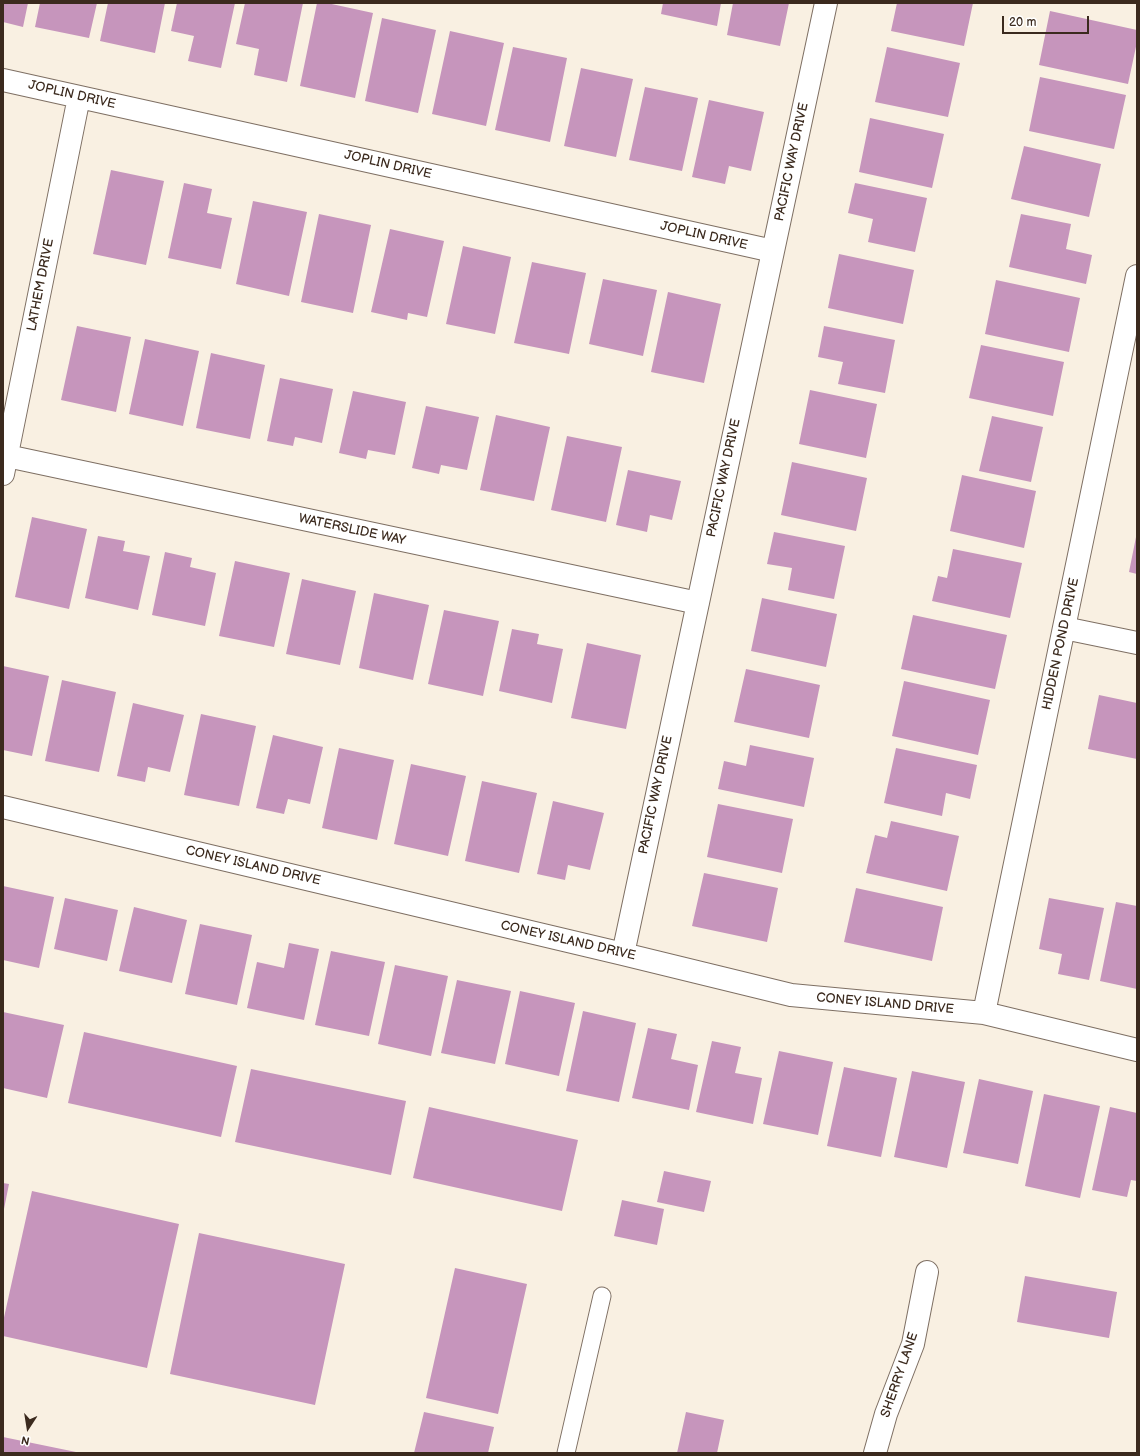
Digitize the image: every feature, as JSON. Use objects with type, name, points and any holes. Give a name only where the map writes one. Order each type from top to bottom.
[{"type":"street","name":"PACIFIC WAY DRIVE","points":[[623,954],[826,3]]},
{"type":"street","name":"JOPLIN DRIVE","points":[[3,80],[773,251]]},
{"type":"street","name":"LATHEM DRIVE","points":[[5,465],[79,97]]},
{"type":"street","name":"HIDDEN POND DRIVE","points":[[984,1013],[1137,276]]},
{"type":"street","name":"WATERSLIDE WAY","points":[[5,465],[698,603]]},
{"type":"street","points":[[1064,628],[1137,643]]},
{"type":"street","name":"CONEY ISLAND DRIVE","points":[[3,807],[791,995],[984,1013],[1137,1050]]},
{"type":"street","name":"SHERRY LANE","points":[[875,1453],[886,1414],[913,1344],[927,1272]]},
{"type":"lane","points":[[566,1453],[602,1296]]},
{"type":"building","points":[[3,3],[28,3],[23,27],[3,22]]},
{"type":"building","points":[[40,3],[97,3],[89,38],[35,27]]},
{"type":"building","points":[[108,3],[165,3],[155,53],[100,41]]},
{"type":"building","points":[[177,3],[235,3],[221,68],[188,61],[194,36],[171,31]]},
{"type":"building","points":[[245,3],[303,3],[287,82],[254,75],[259,49],[236,44]]},
{"type":"building","points":[[317,3],[327,3],[373,13],[355,98],[300,86]]},
{"type":"building","points":[[663,3],[721,3],[717,26],[661,14]]},
{"type":"building","points":[[733,3],[789,3],[780,46],[727,35]]},
{"type":"building","points":[[897,3],[973,3],[964,46],[891,31]]},
{"type":"building","points":[[1050,11],[1137,30],[1137,42],[1128,84],[1039,65]]},
{"type":"building","points":[[382,18],[436,30],[418,113],[365,101]]},
{"type":"building","points":[[450,31],[504,43],[486,126],[432,114]]},
{"type":"building","points":[[513,47],[567,58],[550,142],[495,130]]},
{"type":"building","points":[[887,47],[960,63],[948,117],[875,102]]},
{"type":"building","points":[[581,68],[633,79],[616,157],[564,146]]},
{"type":"building","points":[[1040,77],[1126,95],[1114,149],[1029,131]]},
{"type":"building","points":[[645,87],[698,98],[682,171],[629,160]]},
{"type":"building","points":[[709,100],[764,112],[751,171],[729,166],[725,184],[692,177]]},
{"type":"building","points":[[870,118],[944,134],[932,188],[859,172]]},
{"type":"building","points":[[1024,146],[1101,164],[1089,217],[1011,199]]},
{"type":"building","points":[[111,170],[164,181],[146,265],[93,254]]},
{"type":"building","points":[[184,183],[212,189],[207,213],[232,218],[221,269],[168,258]]},
{"type":"building","points":[[855,183],[927,198],[915,252],[868,242],[873,219],[848,213]]},
{"type":"building","points":[[253,201],[307,212],[289,296],[236,284]]},
{"type":"building","points":[[319,214],[371,225],[353,313],[301,302]]},
{"type":"building","points":[[1021,214],[1071,224],[1066,249],[1092,255],[1086,284],[1009,267]]},
{"type":"building","points":[[390,229],[444,241],[427,317],[408,313],[407,320],[371,312]]},
{"type":"building","points":[[463,246],[511,257],[495,334],[446,324]]},
{"type":"building","points":[[839,254],[914,270],[903,324],[828,308]]},
{"type":"building","points":[[532,262],[586,273],[569,354],[514,343]]},
{"type":"building","points":[[603,279],[657,290],[643,356],[589,344]]},
{"type":"building","points":[[996,280],[1080,298],[1069,352],[985,334]]},
{"type":"building","points":[[668,292],[721,304],[704,383],[651,372]]},
{"type":"building","points":[[77,326],[131,337],[116,412],[61,400]]},
{"type":"building","points":[[824,326],[895,340],[885,393],[838,384],[843,362],[818,357]]},
{"type":"building","points":[[145,339],[199,351],[183,426],[129,414]]},
{"type":"building","points":[[981,345],[1064,362],[1053,416],[969,398]]},
{"type":"building","points":[[211,353],[265,365],[250,439],[196,428]]},
{"type":"building","points":[[280,378],[333,389],[322,443],[295,437],[293,446],[267,441]]},
{"type":"building","points":[[810,390],[877,404],[866,458],[799,444]]},
{"type":"building","points":[[353,391],[406,402],[395,455],[368,450],[366,459],[339,453]]},
{"type":"building","points":[[426,406],[479,417],[467,470],[441,465],[439,474],[412,468]]},
{"type":"building","points":[[496,415],[550,427],[534,501],[480,490]]},
{"type":"building","points":[[992,416],[1043,427],[1031,482],[979,471]]},
{"type":"building","points":[[567,436],[622,447],[606,522],[551,510]]},
{"type":"building","points":[[792,462],[867,478],[856,531],[781,515]]},
{"type":"building","points":[[628,470],[681,481],[672,520],[650,515],[647,532],[616,525]]},
{"type":"building","points":[[962,475],[1036,491],[1024,548],[950,531]]},
{"type":"building","points":[[32,517],[87,529],[69,609],[15,597]]},
{"type":"building","points":[[774,532],[845,546],[834,599],[788,590],[792,568],[767,564]]},
{"type":"building","points":[[98,536],[125,541],[123,551],[150,556],[138,610],[85,598]]},
{"type":"building","points":[[1137,537],[1137,574],[1129,572]]},
{"type":"building","points":[[953,549],[1022,563],[1010,618],[932,601],[938,576],[947,578]]},
{"type":"building","points":[[165,552],[192,558],[190,567],[216,573],[205,626],[152,615]]},
{"type":"building","points":[[235,561],[290,573],[274,647],[219,636]]},
{"type":"building","points":[[302,579],[356,591],[340,665],[286,654]]},
{"type":"building","points":[[374,593],[429,605],[413,680],[359,668]]},
{"type":"building","points":[[762,598],[837,614],[826,667],[751,651]]},
{"type":"building","points":[[444,610],[499,621],[483,696],[428,684]]},
{"type":"building","points":[[913,615],[1007,635],[995,689],[901,669]]},
{"type":"building","points":[[512,629],[539,634],[537,644],[563,649],[552,703],[499,691]]},
{"type":"building","points":[[587,643],[641,655],[626,729],[571,718]]},
{"type":"building","points":[[3,666],[49,676],[32,756],[3,750]]},
{"type":"building","points":[[746,669],[820,685],[809,738],[734,722]]},
{"type":"building","points":[[62,680],[116,692],[99,772],[45,761]]},
{"type":"building","points":[[904,681],[990,700],[978,755],[892,736]]},
{"type":"building","points":[[1099,695],[1137,703],[1137,759],[1088,749]]},
{"type":"building","points":[[133,703],[184,715],[170,772],[148,767],[145,782],[117,776]]},
{"type":"building","points":[[201,714],[256,726],[239,806],[184,795]]},
{"type":"building","points":[[273,735],[323,747],[310,804],[288,799],[284,814],[256,808]]},
{"type":"building","points":[[750,745],[814,758],[804,807],[718,789],[724,761],[746,766]]},
{"type":"building","points":[[339,748],[394,760],[377,840],[322,828]]},
{"type":"building","points":[[896,748],[977,765],[970,799],[946,793],[942,816],[884,803]]},
{"type":"building","points":[[411,764],[466,776],[448,856],[394,844]]},
{"type":"building","points":[[482,781],[537,793],[519,873],[465,861]]},
{"type":"building","points":[[553,801],[604,813],[590,870],[568,865],[565,880],[537,874]]},
{"type":"building","points":[[718,804],[793,819],[782,873],[707,857]]},
{"type":"building","points":[[891,821],[959,836],[947,891],[866,873],[875,835],[887,838]]},
{"type":"building","points":[[704,873],[778,888],[767,942],[692,926]]},
{"type":"building","points":[[3,886],[54,897],[39,968],[3,960]]},
{"type":"building","points":[[856,888],[943,907],[932,961],[844,942]]},
{"type":"building","points":[[65,898],[118,910],[107,961],[54,949]]},
{"type":"building","points":[[1049,898],[1104,908],[1089,980],[1058,974],[1062,954],[1039,949]]},
{"type":"building","points":[[1116,902],[1137,906],[1137,989],[1100,981]]},
{"type":"building","points":[[134,907],[187,920],[172,983],[119,971]]},
{"type":"building","points":[[200,924],[252,935],[237,1005],[185,994]]},
{"type":"building","points":[[289,943],[319,949],[304,1020],[247,1008],[257,962],[284,968]]},
{"type":"building","points":[[331,951],[385,962],[369,1036],[315,1025]]},
{"type":"building","points":[[395,965],[448,976],[431,1056],[378,1044]]},
{"type":"building","points":[[457,980],[511,991],[495,1064],[441,1053]]},
{"type":"building","points":[[520,991],[575,1003],[559,1076],[505,1064]]},
{"type":"building","points":[[583,1011],[636,1023],[619,1102],[566,1091]]},
{"type":"building","points":[[3,1012],[64,1025],[47,1098],[3,1088]]},
{"type":"building","points":[[648,1028],[677,1034],[671,1059],[698,1065],[689,1110],[632,1098]]},
{"type":"building","points":[[84,1032],[237,1066],[221,1137],[68,1103]]},
{"type":"building","points":[[712,1041],[741,1047],[735,1073],[762,1078],[753,1124],[696,1112]]},
{"type":"building","points":[[779,1051],[833,1062],[818,1135],[763,1124]]},
{"type":"building","points":[[844,1067],[897,1078],[881,1157],[827,1146]]},
{"type":"building","points":[[251,1069],[406,1101],[391,1175],[235,1142]]},
{"type":"building","points":[[912,1071],[965,1082],[947,1168],[894,1157]]},
{"type":"building","points":[[979,1079],[1033,1091],[1018,1164],[963,1153]]},
{"type":"building","points":[[1044,1094],[1100,1106],[1080,1198],[1025,1186]]},
{"type":"building","points":[[429,1107],[578,1140],[562,1211],[413,1178]]},
{"type":"building","points":[[1110,1107],[1137,1113],[1137,1181],[1131,1180],[1127,1197],[1092,1190]]},
{"type":"building","points":[[664,1171],[711,1181],[704,1212],[657,1202]]},
{"type":"building","points":[[3,1183],[9,1184],[4,1209],[3,1209]]},
{"type":"building","points":[[32,1191],[179,1224],[147,1368],[3,1336],[3,1322]]},
{"type":"building","points":[[622,1200],[664,1209],[657,1245],[614,1236]]},
{"type":"building","points":[[199,1233],[345,1264],[315,1405],[170,1374]]},
{"type":"building","points":[[455,1268],[527,1284],[498,1414],[426,1398]]},
{"type":"building","points":[[1025,1276],[1117,1292],[1109,1338],[1017,1322]]},
{"type":"building","points":[[424,1412],[494,1427],[488,1453],[414,1453]]},
{"type":"building","points":[[686,1412],[724,1420],[717,1453],[677,1453]]},
{"type":"building","points":[[3,1437],[76,1452],[76,1453],[3,1453]]}]
